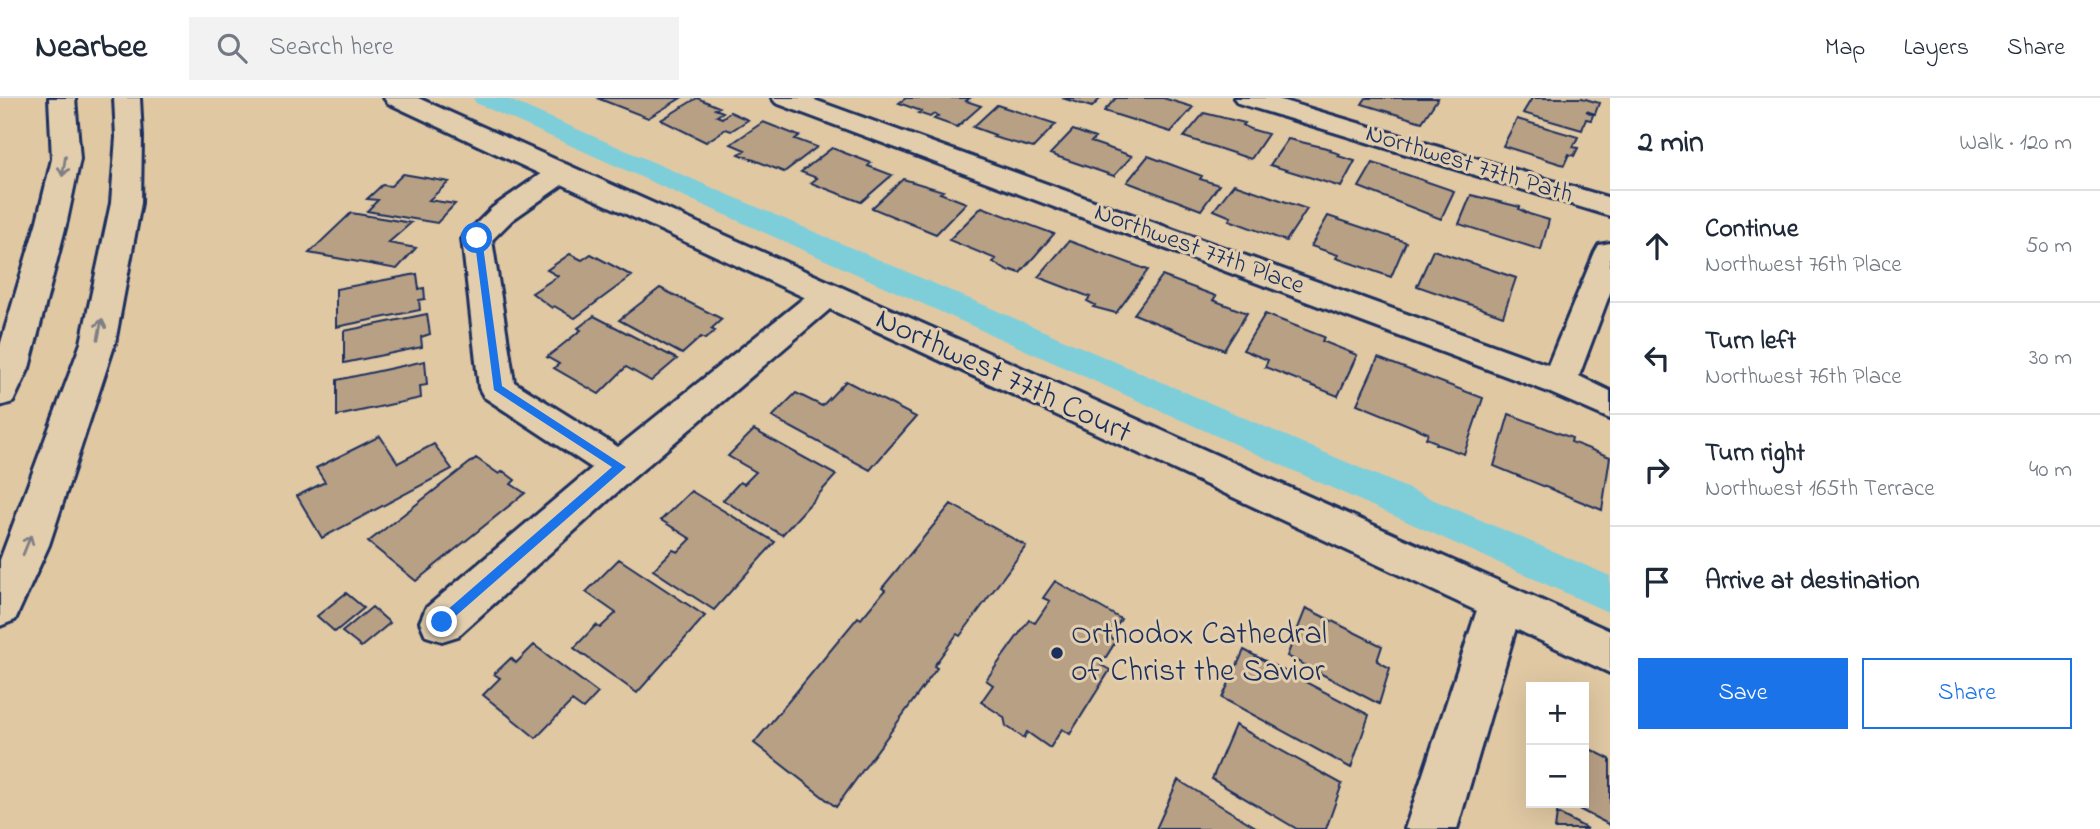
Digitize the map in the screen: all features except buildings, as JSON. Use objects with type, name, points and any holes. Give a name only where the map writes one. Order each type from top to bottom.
[{"type":"main road","points":[[0,393],[11,368],[52,221],[66,159],[62,98]]},
{"type":"main road","points":[[0,607],[28,545],[98,343],[126,203],[129,137],[127,98]]},
{"type":"main road","name":"Northwest 77th Court","points":[[397,98],[1610,653]]},
{"type":"main road","name":"Northwest 77th Place","points":[[785,98],[1559,382],[1610,406]]},
{"type":"main road","name":"Northwest 77th Path","points":[[1248,98],[1296,104],[1610,207]]},
{"type":"main road","points":[[559,174],[502,214],[477,238],[497,388],[620,467]]},
{"type":"main road","points":[[1559,382],[1610,252]]},
{"type":"main road","points":[[442,622],[620,467],[826,296]]},
{"type":"main road","points":[[1431,829],[1501,604]]},
{"type":"waterway","points":[[485,98],[1610,595]]},
{"type":"place","name":"Orthodox Cathedral of Christ the Savior","points":[[1057,653]]},
{"type":"route","points":[[442,622],[620,467],[497,388],[477,238]]}]
